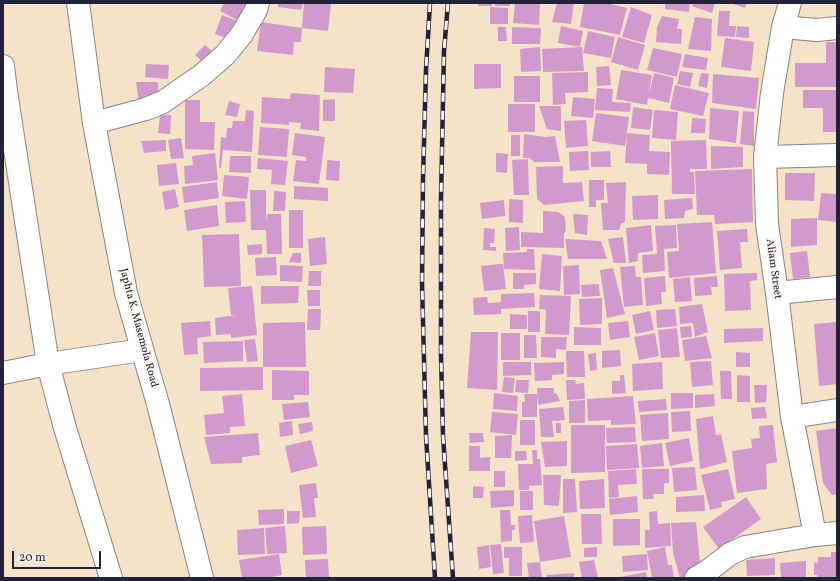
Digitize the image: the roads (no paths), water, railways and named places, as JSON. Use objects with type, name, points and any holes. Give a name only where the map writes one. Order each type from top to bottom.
[{"type":"street","name":"Japhta K. Masemola Road","points":[[78,3],[94,123],[126,293],[158,404],[202,578]]},
{"type":"street","points":[[94,123],[146,109],[163,102],[202,76],[225,55],[242,34],[256,10],[258,3]]},
{"type":"street","name":"Aliam Street","points":[[790,3],[783,27],[772,93],[765,157],[767,224],[792,417],[815,535]]},
{"type":"street","points":[[783,27],[817,30],[837,28]]},
{"type":"street","points":[[3,66],[48,364],[65,428],[111,578]]},
{"type":"street","points":[[765,157],[837,155]]},
{"type":"street","points":[[777,293],[837,287]]},
{"type":"street","points":[[3,373],[48,364],[142,350]]},
{"type":"street","points":[[792,417],[837,410]]},
{"type":"street","points":[[696,578],[730,554],[745,547],[815,535],[837,533]]},
{"type":"railway","points":[[430,3],[426,70],[422,283],[426,436],[435,578]]},
{"type":"railway","points":[[448,3],[444,51],[441,199],[441,354],[443,436],[453,578]]}]
